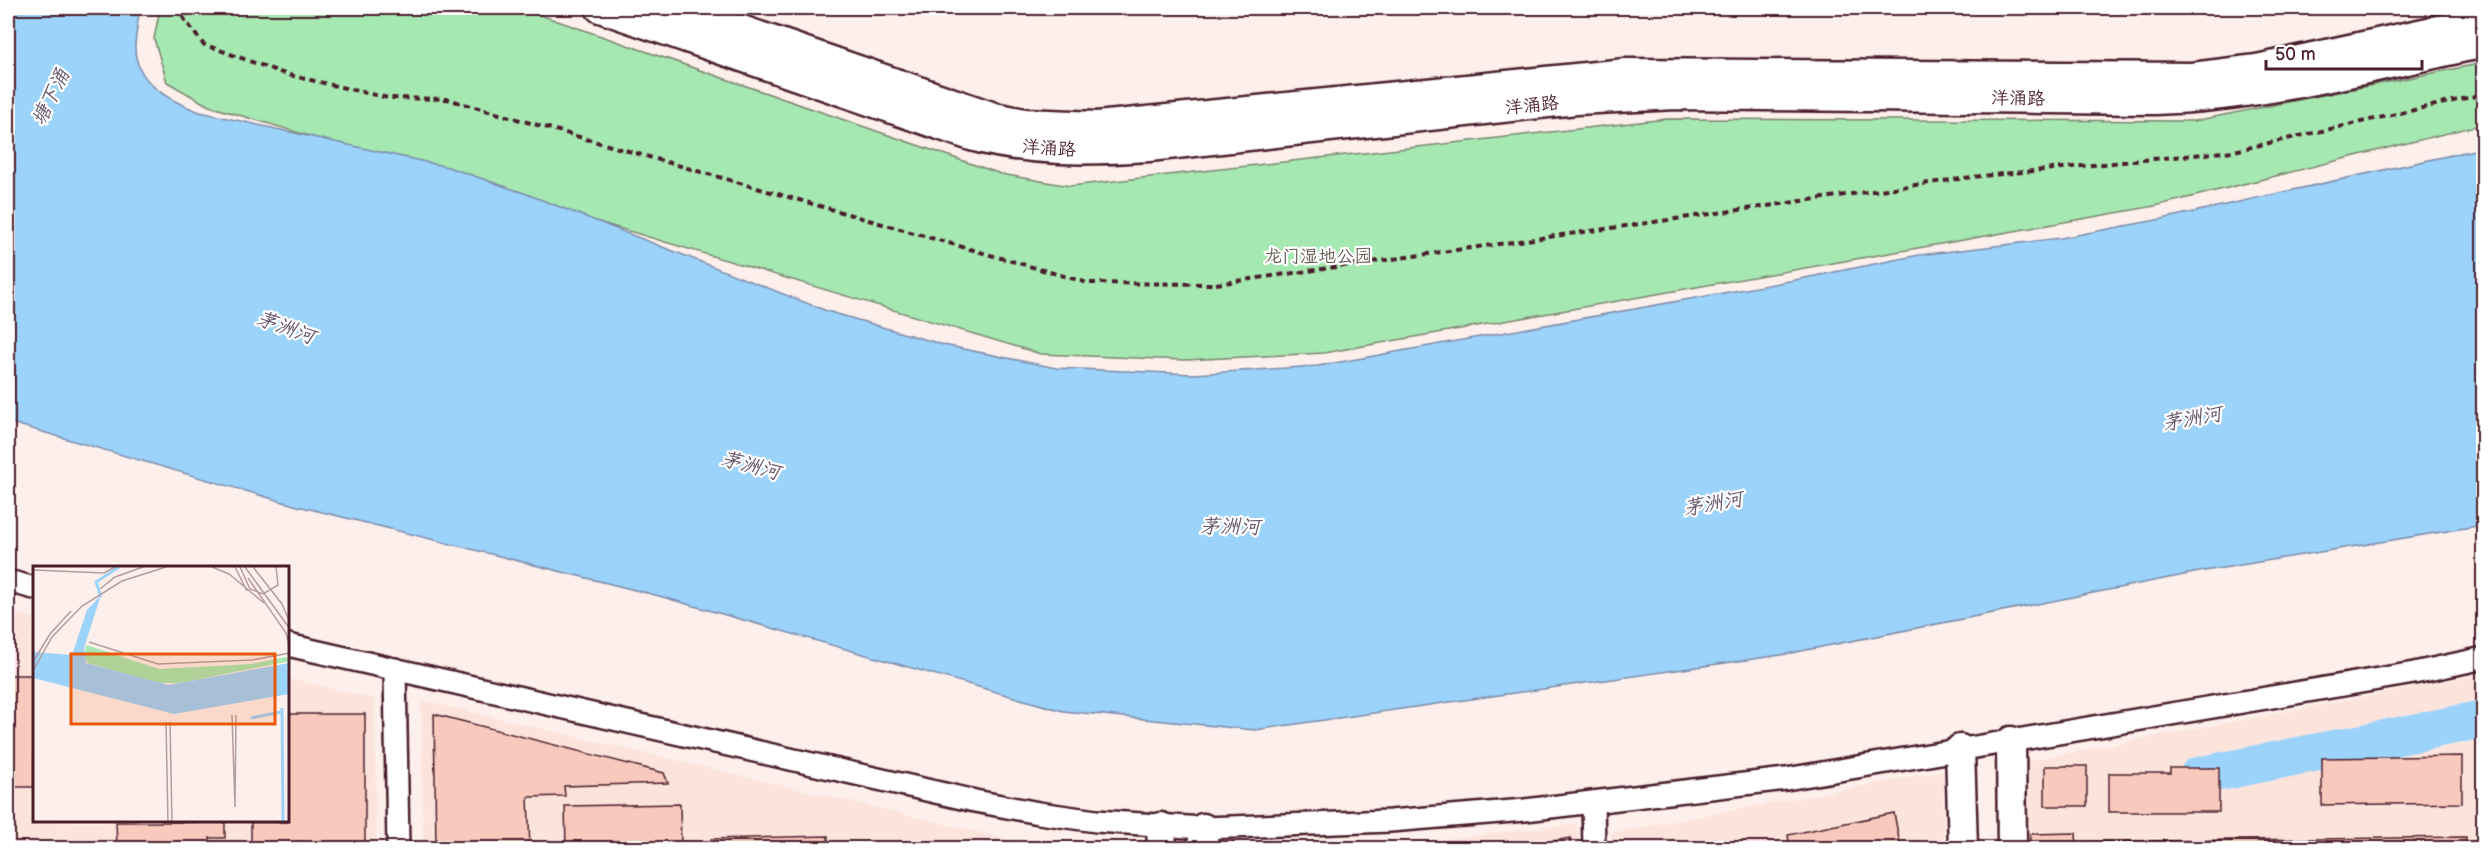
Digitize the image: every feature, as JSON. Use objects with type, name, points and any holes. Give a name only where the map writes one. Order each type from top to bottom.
[{"type":"street","name":"洋涌路","points":[[600,8],[971,136],[1019,147],[1079,150],[1149,147],[1576,100],[1638,96],[2143,100],[2210,98],[2262,90],[2484,43]]},
{"type":"street","name":"洋涌路","points":[[678,8],[994,117],[1025,123],[1087,126],[1126,125],[1626,73],[2202,76],[2257,69],[2484,20]]},
{"type":"street","points":[[8,582],[33,588]]},
{"type":"street","points":[[290,645],[975,801],[1162,838],[1203,838],[1526,810],[1786,779],[2414,673],[2484,658]]},
{"type":"street","points":[[395,669],[398,849]]},
{"type":"street","points":[[2011,741],[2012,849]]},
{"type":"street","points":[[1960,749],[1963,849]]},
{"type":"street","points":[[1593,802],[1594,849]]},
{"type":"path","points":[[176,8],[202,44],[285,74],[388,98],[447,99],[1088,283],[1216,284],[1972,177],[2234,151],[2484,94]]},
{"type":"shaded area","points":[[8,612],[33,618],[33,823],[290,823],[290,678],[375,699],[376,848],[8,848]]},
{"type":"shaded area","points":[[2483,674],[2483,848],[2028,848],[2027,761]]},
{"type":"shaded area","points":[[421,700],[1046,848],[423,848]]},
{"type":"shaded area","points":[[1943,771],[1944,848],[1611,848],[1611,833]]},
{"type":"shaded area","points":[[1577,824],[1578,848],[1364,848]]},
{"type":"green space","name":"龙门湿地公园","points":[[160,8],[520,8],[1001,174],[1070,186],[1666,119],[2194,121],[2483,63],[2484,124],[2155,206],[1324,353],[1185,360],[1041,354],[209,106],[167,82],[154,39]]},
{"type":"water","points":[[15,8],[140,8],[135,45],[136,58],[141,70],[156,89],[189,108],[448,167],[524,193],[827,311],[944,345],[1056,368],[1194,374],[1318,366],[1795,280],[1919,255],[2061,238],[2162,219],[2483,148],[2483,525],[2199,572],[1781,655],[1255,730],[1063,711],[659,596],[294,505],[8,422],[8,16]]},
{"type":"building","points":[[8,675],[33,675],[33,787],[8,787]]},
{"type":"building","points":[[290,714],[365,714],[365,848],[251,848],[251,823],[290,823]]},
{"type":"building","points":[[434,714],[664,773],[668,783],[564,786],[565,796],[528,797],[530,848],[436,848]]},
{"type":"building","points":[[2462,756],[2462,803],[2322,805],[2322,758]]},
{"type":"building","points":[[2045,766],[2087,766],[2087,806],[2045,806]]},
{"type":"building","points":[[2170,768],[2219,768],[2219,812],[2109,812],[2109,773],[2170,773]]},
{"type":"building","points":[[680,804],[681,848],[566,848],[565,806]]},
{"type":"building","points":[[1894,813],[1900,844],[1876,848],[1790,848],[1788,835]]},
{"type":"building","points":[[116,823],[225,823],[225,838],[210,838],[210,848],[117,848]]},
{"type":"building","points":[[2076,833],[2077,848],[2030,848],[2030,834]]},
{"type":"building","points":[[828,836],[828,848],[711,848],[711,839]]},
{"type":"building","points":[[2466,837],[2466,848],[2087,848],[2087,842]]},
{"type":"building","points":[[1570,838],[1570,848],[1519,848]]},
{"type":"waterway","points":[[2198,776],[2484,719]]},
{"type":"water label","name":"塘下涌","points":[[50,97]]},
{"type":"water label","name":"茅洲河","points":[[286,327]]},
{"type":"water label","name":"茅洲河","points":[[2192,418]]},
{"type":"water label","name":"茅洲河","points":[[751,465]]},
{"type":"water label","name":"茅洲河","points":[[1713,503]]},
{"type":"water label","name":"茅洲河","points":[[1230,526]]}]
